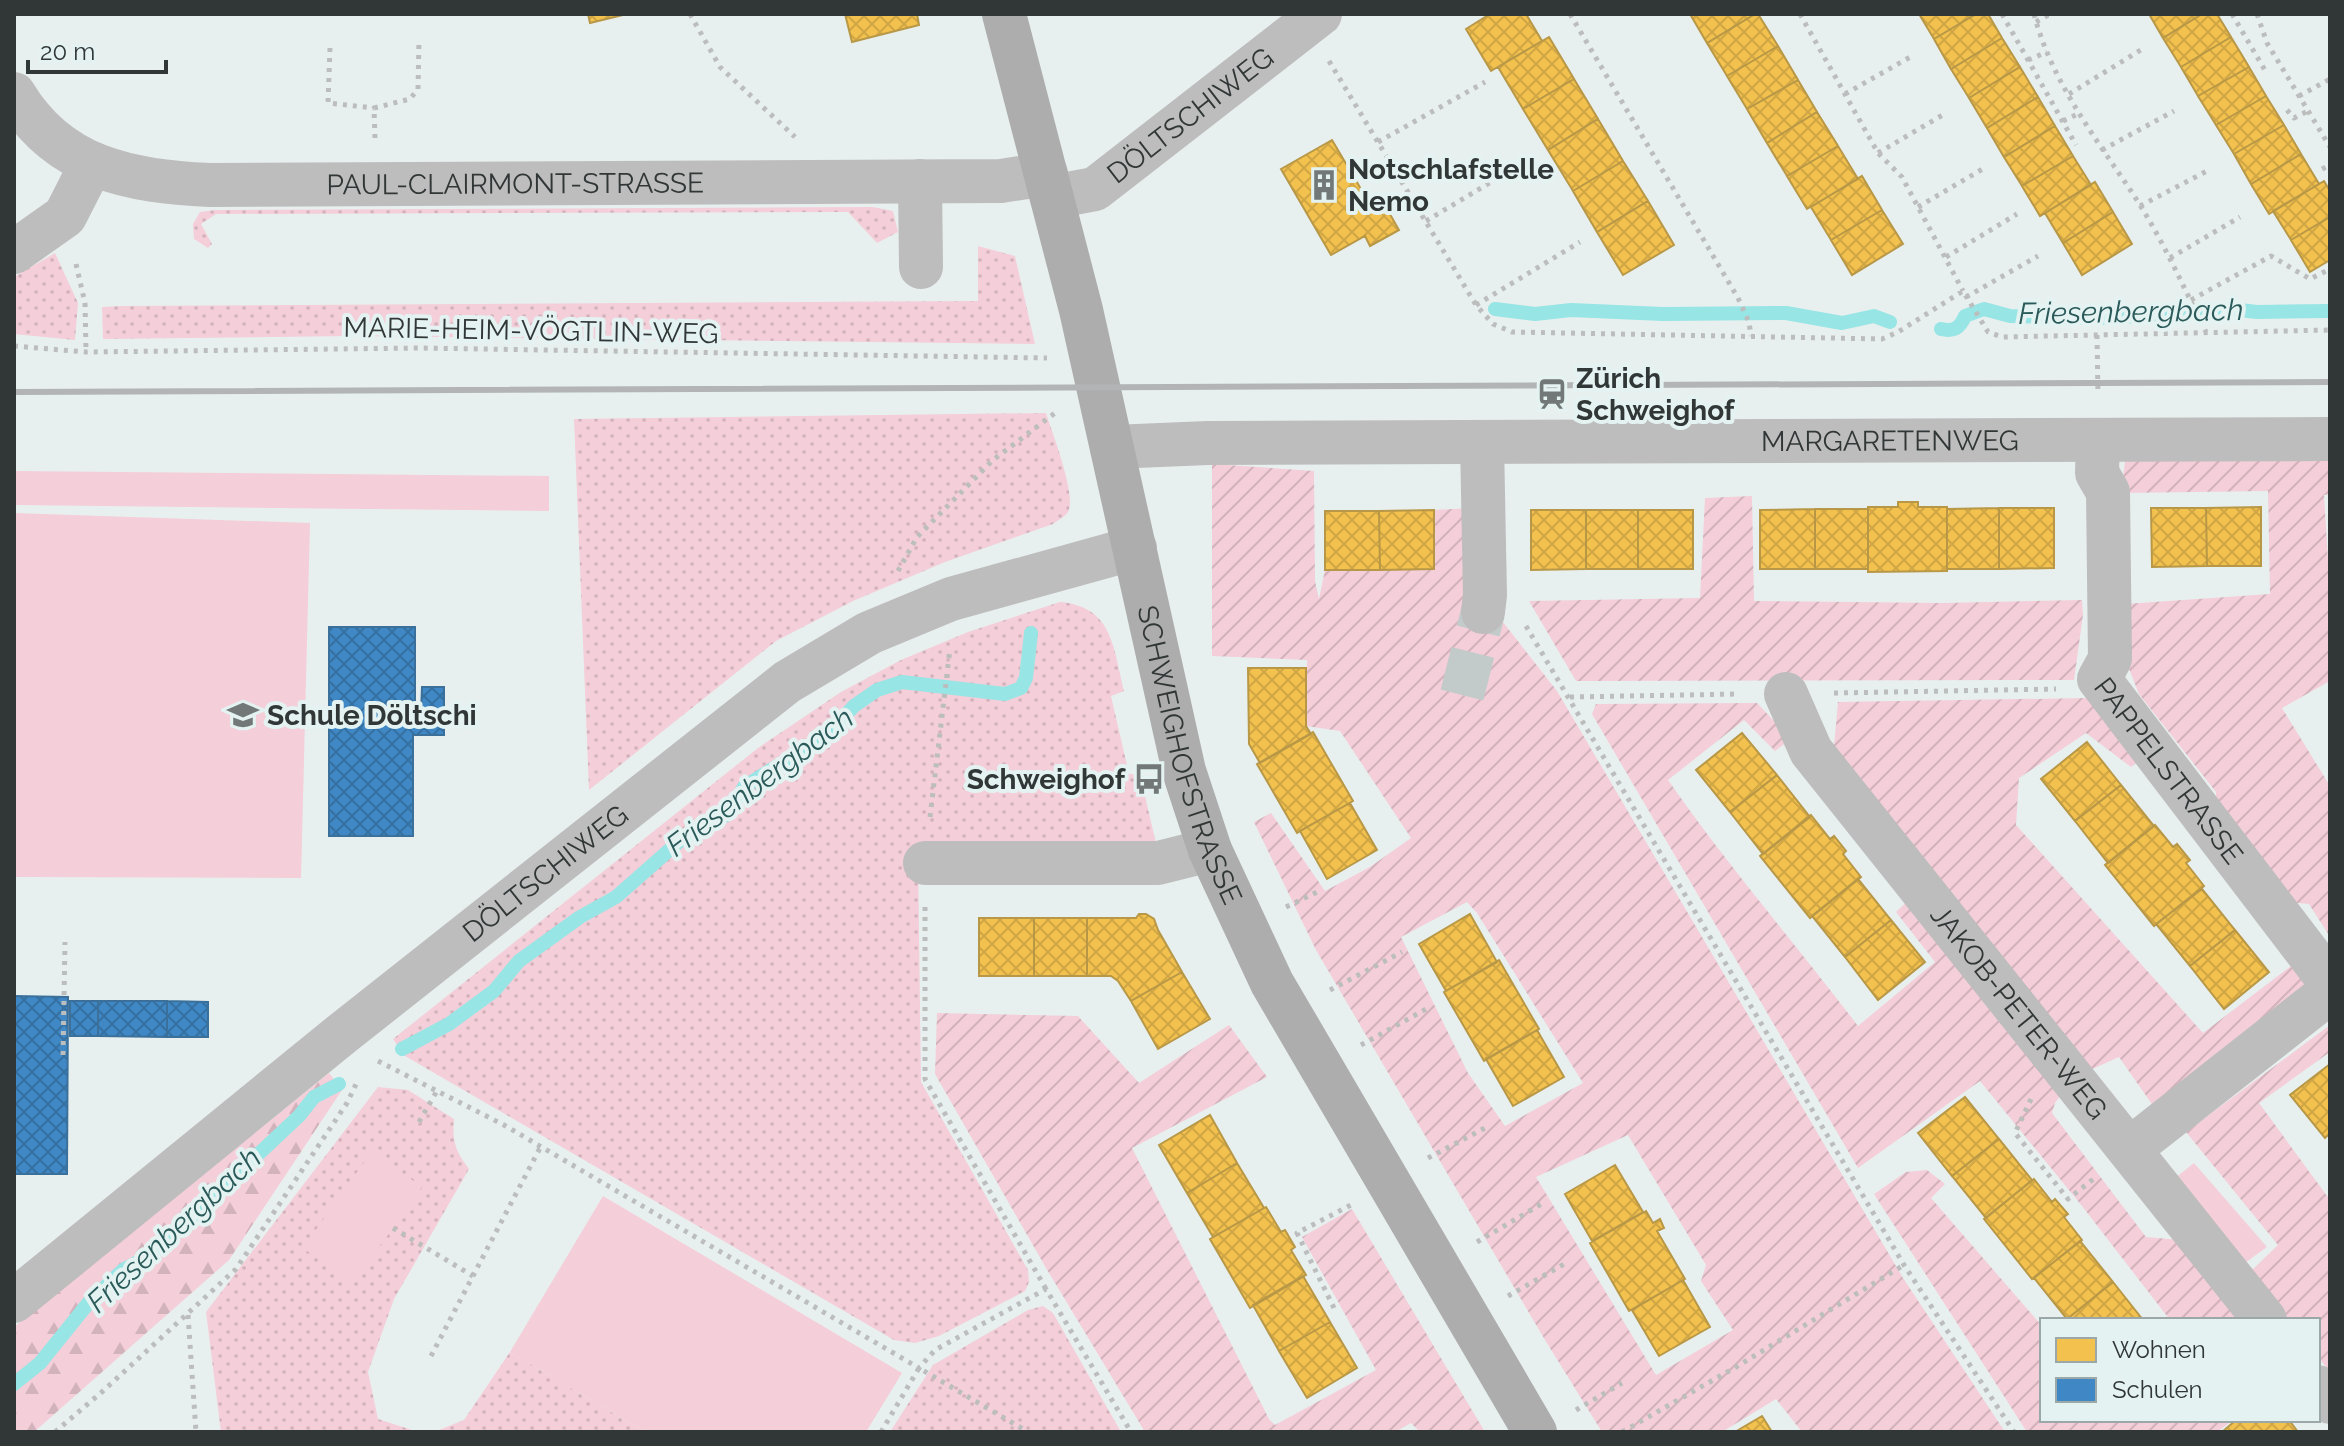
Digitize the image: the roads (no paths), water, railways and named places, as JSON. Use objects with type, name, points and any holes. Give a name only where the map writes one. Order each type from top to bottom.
[{"type":"main road","name":"SCHWEIGHOFSTRASSE","points":[[1004,14],[1081,310],[1184,771],[1210,850],[1272,983],[1535,1432]]},
{"type":"street","name":"DÖLTSCHIWEG","points":[[1049,186],[1095,189],[1323,35]]},
{"type":"street","name":"PAUL-CLAIRMONT-STRASSE","points":[[14,94],[49,138],[91,165],[168,183],[1001,181],[1049,186]]},
{"type":"street","points":[[14,252],[65,216],[91,165]]},
{"type":"street","points":[[920,181],[921,267]]},
{"type":"street","name":"MARGARETENWEG","points":[[1112,447],[1208,443],[2330,439]]},
{"type":"street","name":"PAPPELSTRASSE","points":[[2098,440],[2097,473],[2108,492],[2110,659],[2099,679],[2330,982]]},
{"type":"street","points":[[1482,442],[1485,595],[1503,617]]},
{"type":"street","name":"DÖLTSCHIWEG","points":[[14,1301],[343,1033],[787,682],[869,633],[951,599],[1135,548]]},
{"type":"street","name":"JAKOB-PETER-WEG","points":[[1786,694],[1811,751],[2131,1148],[2263,1318]]},
{"type":"street","points":[[925,863],[1158,863],[1210,850]]},
{"type":"street","points":[[2131,1148],[2330,992]]},
{"type":"waterway","name":"Friesenbergbach","points":[[1495,309],[1535,314],[1571,310],[1663,314],[1786,313],[1842,323],[1874,316],[1890,322]]},
{"type":"waterway","name":"Friesenbergbach","points":[[1941,329],[1956,328],[1965,316],[1984,309],[2010,316],[2109,318],[2231,309],[2257,312],[2330,311]]},
{"type":"waterway","name":"Friesenbergbach","points":[[402,1049],[449,1024],[494,991],[519,961],[580,917],[616,897],[683,838],[728,814],[744,787],[828,734],[854,706],[877,690],[902,682],[1005,694],[1021,688],[1026,678],[1031,633]]},
{"type":"waterway","name":"Friesenbergbach","points":[[14,1384],[40,1363],[90,1301],[123,1270],[151,1255],[299,1116],[314,1097],[339,1084]]},
{"type":"tunnel","points":[[1462,695],[1483,612]]},
{"type":"railway","points":[[14,392],[2330,382]]},
{"type":"place","name":"Notschlafstelle Nemo","points":[[1324,185]]},
{"type":"place","name":"Zürich Schweighof","points":[[1552,394]]},
{"type":"place","name":"Schule Döltschi","points":[[243,715]]},
{"type":"place","name":"Schweighof","points":[[1149,779]]}]
